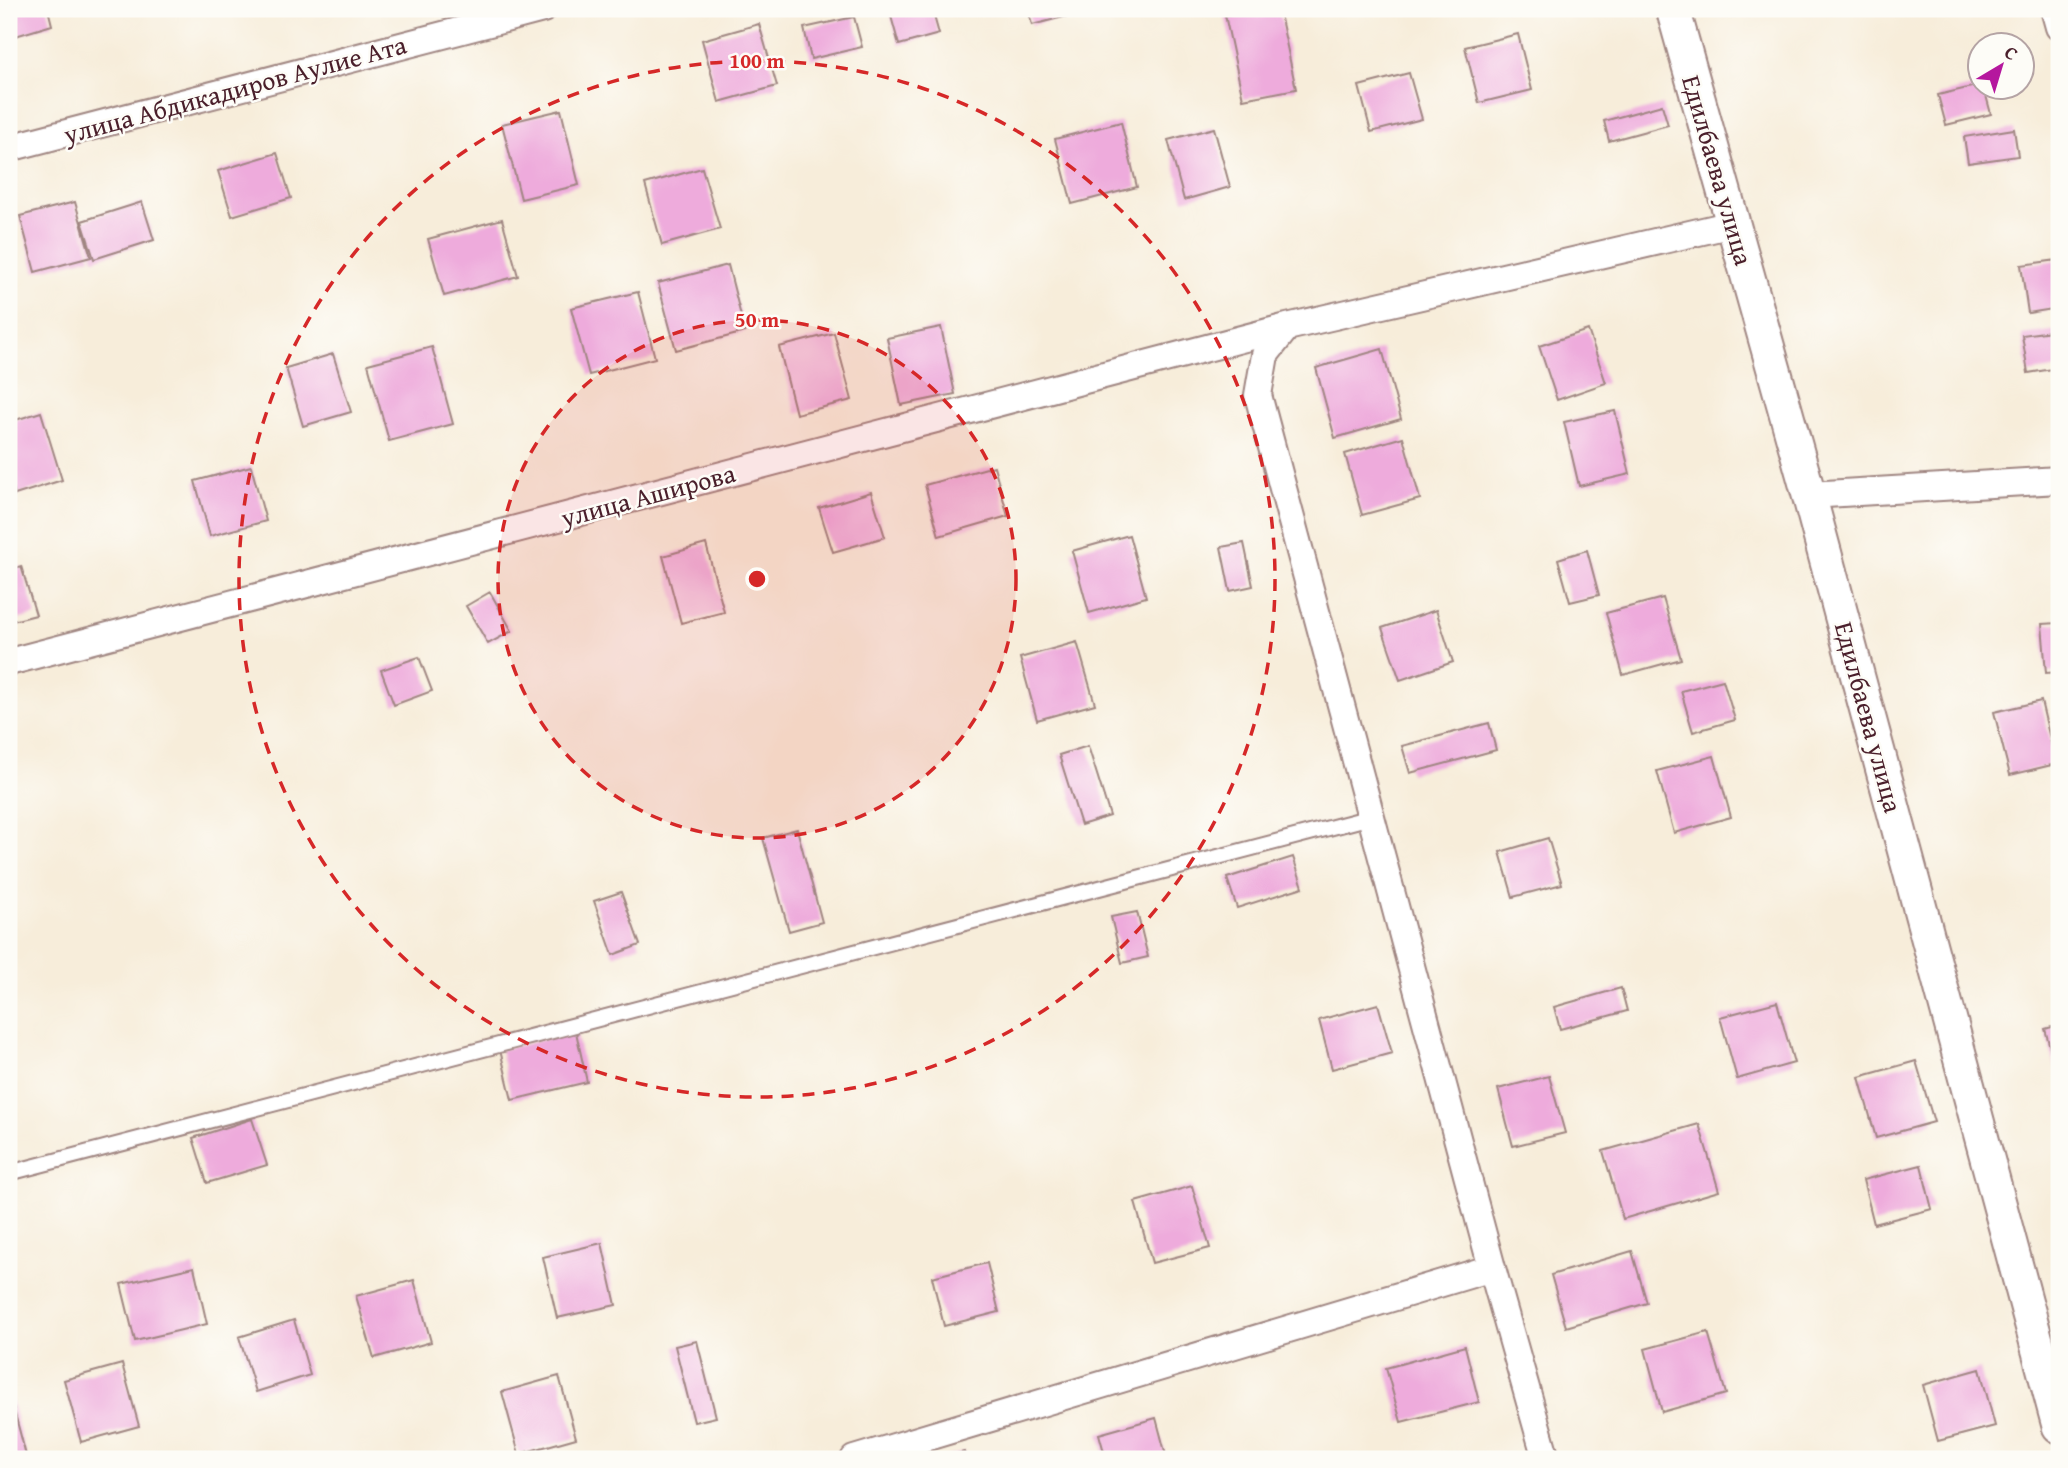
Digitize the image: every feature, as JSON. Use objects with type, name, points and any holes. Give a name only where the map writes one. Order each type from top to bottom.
[{"type":"street","name":"улица Абдикадиров Аулие Ата","points":[[9,148],[543,9]]},
{"type":"street","name":"Едилбаева улица","points":[[1673,9],[1809,495],[2059,1426]]},
{"type":"street","points":[[2054,9],[2059,27]]},
{"type":"street","name":"улица Аширова","points":[[9,662],[1287,327],[1733,224]]},
{"type":"street","points":[[1287,327],[1265,355],[1258,395],[1492,1268],[1546,1459]]},
{"type":"street","points":[[1809,495],[2059,480]]},
{"type":"street","points":[[854,1459],[1492,1268]]},
{"type":"lane","points":[[9,1173],[1371,817]]},
{"type":"building","points":[[9,9],[48,9],[52,25],[9,38]]},
{"type":"building","points":[[889,9],[932,9],[939,34],[899,45]]},
{"type":"building","points":[[1028,9],[1091,9],[1091,10],[1032,25]]},
{"type":"building","points":[[1259,9],[1279,9],[1296,89],[1243,99],[1225,15]]},
{"type":"building","points":[[854,17],[862,47],[811,59],[804,28]]},
{"type":"building","points":[[759,24],[777,86],[719,102],[702,40]]},
{"type":"building","points":[[1518,34],[1532,90],[1479,103],[1465,47]]},
{"type":"building","points":[[1409,73],[1422,119],[1371,132],[1359,86]]},
{"type":"building","points":[[1966,88],[1966,102],[1988,102],[1991,114],[1946,125],[1938,95]]},
{"type":"building","points":[[1662,105],[1668,125],[1609,141],[1604,121]]},
{"type":"building","points":[[561,110],[579,185],[521,199],[502,124]]},
{"type":"building","points":[[1121,122],[1137,187],[1072,204],[1055,139]]},
{"type":"building","points":[[1214,128],[1230,187],[1184,200],[1168,140]]},
{"type":"building","points":[[2014,129],[2018,156],[1968,163],[1964,137]]},
{"type":"building","points":[[277,153],[291,198],[232,216],[218,171]]},
{"type":"building","points":[[702,168],[720,229],[662,245],[645,184]]},
{"type":"building","points":[[75,202],[91,257],[35,272],[20,216]]},
{"type":"building","points":[[142,202],[154,240],[94,259],[82,221]]},
{"type":"building","points":[[502,219],[518,276],[444,296],[428,239]]},
{"type":"building","points":[[2058,260],[2059,308],[2028,313],[2021,265]]},
{"type":"building","points":[[728,265],[745,332],[676,350],[658,283]]},
{"type":"building","points":[[638,292],[655,358],[589,375],[571,308]]},
{"type":"building","points":[[941,327],[955,394],[901,405],[887,338]]},
{"type":"building","points":[[1588,330],[1606,383],[1557,400],[1539,346]]},
{"type":"building","points":[[2059,330],[2059,368],[2028,373],[2022,335]]},
{"type":"building","points":[[834,333],[852,400],[796,414],[779,347]]},
{"type":"building","points":[[432,347],[453,424],[389,441],[368,364]]},
{"type":"building","points":[[1382,349],[1401,419],[1335,438],[1316,368]]},
{"type":"building","points":[[333,354],[351,412],[303,426],[286,368]]},
{"type":"building","points":[[1615,411],[1630,474],[1579,486],[1564,422]]},
{"type":"building","points":[[41,412],[62,480],[15,495],[9,473],[9,422]]},
{"type":"building","points":[[1403,437],[1420,499],[1362,515],[1345,454]]},
{"type":"building","points":[[251,466],[266,521],[210,536],[195,481]]},
{"type":"building","points":[[994,466],[1008,516],[939,536],[925,485]]},
{"type":"building","points":[[871,492],[885,537],[833,552],[819,508]]},
{"type":"building","points":[[1129,535],[1146,597],[1089,613],[1072,551]]},
{"type":"building","points":[[1244,543],[1253,586],[1230,591],[1221,547]]},
{"type":"building","points":[[706,544],[724,612],[681,623],[663,556]]},
{"type":"building","points":[[1587,550],[1599,595],[1570,602],[1558,559]]},
{"type":"building","points":[[21,566],[36,615],[9,622],[9,570]]},
{"type":"building","points":[[490,592],[512,631],[488,644],[466,606]]},
{"type":"building","points":[[1663,598],[1681,659],[1623,675],[1606,613]]},
{"type":"building","points":[[1436,610],[1453,662],[1400,680],[1382,628]]},
{"type":"building","points":[[2059,623],[2059,672],[2046,673],[2042,624]]},
{"type":"building","points":[[1077,642],[1095,704],[1037,720],[1020,658]]},
{"type":"building","points":[[419,657],[432,691],[394,705],[381,670]]},
{"type":"building","points":[[1723,680],[1735,720],[1693,732],[1681,691]]},
{"type":"building","points":[[2041,701],[2056,764],[2010,775],[1994,712]]},
{"type":"building","points":[[1489,723],[1496,750],[1410,773],[1402,746]]},
{"type":"building","points":[[1088,746],[1110,816],[1081,825],[1059,755]]},
{"type":"building","points":[[1714,756],[1731,817],[1674,833],[1657,771]]},
{"type":"building","points":[[797,829],[822,922],[789,931],[763,838]]},
{"type":"building","points":[[1548,838],[1562,884],[1513,897],[1500,852]]},
{"type":"building","points":[[1293,857],[1303,887],[1237,908],[1227,878]]},
{"type":"building","points":[[621,892],[640,945],[613,955],[594,901]]},
{"type":"building","points":[[1137,912],[1148,957],[1122,963],[1111,917]]},
{"type":"building","points":[[1621,988],[1627,1011],[1560,1029],[1554,1007]]},
{"type":"building","points":[[1777,1002],[1794,1063],[1737,1079],[1720,1017]]},
{"type":"building","points":[[1378,1004],[1392,1053],[1332,1069],[1319,1020]]},
{"type":"building","points":[[2059,1025],[2059,1077],[2058,1077],[2045,1029]]},
{"type":"building","points":[[576,1032],[587,1082],[512,1100],[500,1050]]},
{"type":"building","points":[[1916,1061],[1934,1122],[1876,1138],[1859,1077]]},
{"type":"building","points":[[1549,1076],[1565,1133],[1513,1146],[1498,1089]]},
{"type":"building","points":[[252,1119],[267,1165],[207,1183],[193,1138]]},
{"type":"building","points":[[1699,1124],[1719,1191],[1623,1219],[1603,1151]]},
{"type":"building","points":[[1921,1165],[1932,1209],[1874,1224],[1863,1180]]},
{"type":"building","points":[[1192,1186],[1210,1248],[1152,1263],[1135,1202]]},
{"type":"building","points":[[602,1243],[616,1305],[557,1318],[543,1257]]},
{"type":"building","points":[[1632,1251],[1647,1303],[1566,1327],[1551,1275]]},
{"type":"building","points":[[987,1263],[999,1312],[944,1326],[932,1277]]},
{"type":"building","points":[[194,1267],[207,1324],[135,1341],[121,1284]]},
{"type":"building","points":[[414,1280],[431,1342],[374,1358],[356,1296]]},
{"type":"building","points":[[294,1320],[310,1375],[256,1392],[239,1337]]},
{"type":"building","points":[[1708,1332],[1726,1394],[1662,1412],[1645,1349]]},
{"type":"building","points":[[697,1341],[716,1417],[694,1422],[675,1346]]},
{"type":"building","points":[[1465,1346],[1479,1402],[1401,1422],[1386,1368]]},
{"type":"building","points":[[122,1364],[139,1426],[81,1442],[64,1380]]},
{"type":"building","points":[[1980,1369],[1995,1426],[1938,1441],[1923,1385]]},
{"type":"building","points":[[559,1376],[576,1438],[519,1454],[502,1392]]},
{"type":"building","points":[[10,1395],[27,1459],[9,1459]]},
{"type":"building","points":[[1156,1418],[1167,1459],[1106,1459],[1099,1434]]},
{"type":"building","points":[[964,1452],[966,1459],[942,1459],[942,1458]]}]
